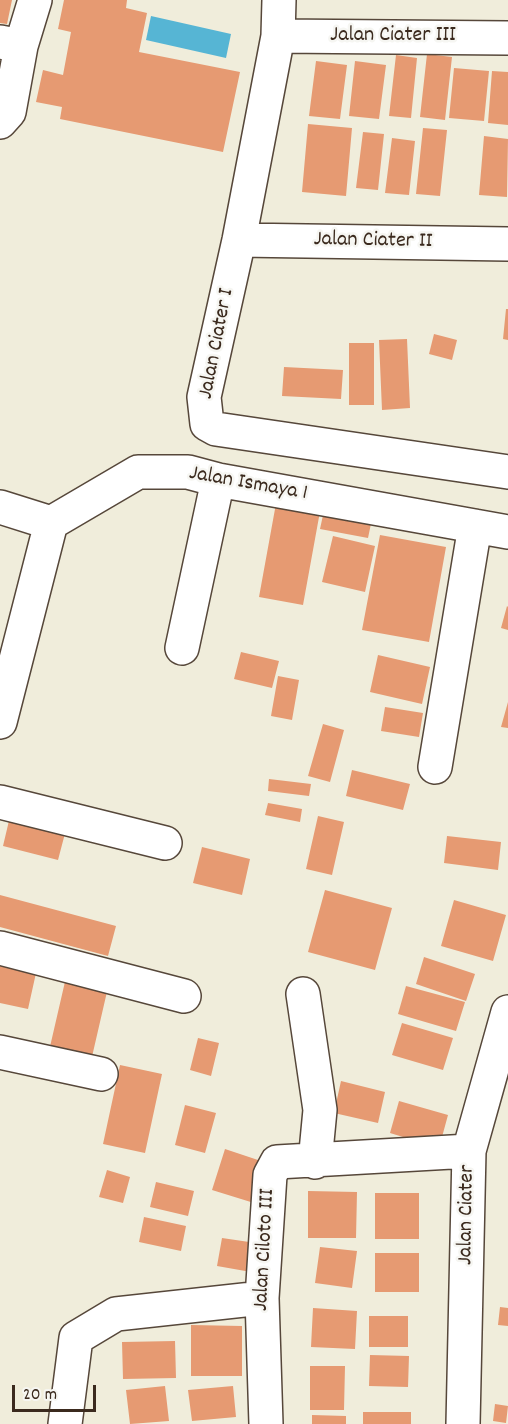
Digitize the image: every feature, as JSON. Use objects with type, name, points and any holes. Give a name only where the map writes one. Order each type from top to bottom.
[{"type":"street","points":[[0,122],[9,112],[10,44],[35,0]]},
{"type":"street","name":"Jalan Ciater I","points":[[279,0],[278,36],[239,240],[204,397],[207,424],[216,429],[508,472]]},
{"type":"street","name":"Jalan Ciater III","points":[[278,36],[508,38]]},
{"type":"street","name":"Jalan Ciater II","points":[[239,240],[508,244]]},
{"type":"street","name":"Jalan Ismaya 1","points":[[51,523],[138,472],[188,472],[218,480],[508,532]]},
{"type":"street","points":[[182,648],[218,480]]},
{"type":"street","points":[[0,507],[51,523],[0,722]]},
{"type":"street","points":[[435,767],[475,526]]},
{"type":"street","points":[[0,802],[165,843]]},
{"type":"street","points":[[0,948],[184,996]]},
{"type":"street","points":[[303,994],[320,1110],[315,1162]]},
{"type":"street","name":"Jalan Ciater","points":[[463,1424],[469,1151],[505,1030]]},
{"type":"street","points":[[0,1052],[101,1074]]},
{"type":"street","name":"Jalan Ciloto III","points":[[266,1424],[261,1298],[270,1174],[277,1162],[315,1162],[469,1151]]},
{"type":"street","points":[[64,1424],[76,1338],[116,1314],[261,1298]]},
{"type":"water","points":[[151,16],[231,34],[226,58],[146,40]]},
{"type":"building","points":[[0,0],[12,0],[7,24],[0,23]]},
{"type":"building","points":[[64,0],[127,0],[126,8],[147,13],[139,52],[240,72],[223,152],[60,119],[62,107],[36,102],[43,70],[63,75],[71,32],[58,29]]},
{"type":"building","points":[[427,54],[452,57],[445,120],[420,117]]},
{"type":"building","points":[[396,55],[417,58],[411,118],[389,116]]},
{"type":"building","points":[[316,61],[347,65],[340,119],[309,116]]},
{"type":"building","points":[[355,61],[386,65],[379,119],[349,116]]},
{"type":"building","points":[[454,68],[489,71],[484,121],[449,118]]},
{"type":"building","points":[[492,71],[508,72],[508,125],[488,123]]},
{"type":"building","points":[[308,124],[352,128],[346,196],[302,192]]},
{"type":"building","points":[[423,128],[447,130],[440,196],[416,194]]},
{"type":"building","points":[[363,132],[384,134],[378,190],[356,188]]},
{"type":"building","points":[[484,136],[508,139],[507,197],[479,195]]},
{"type":"building","points":[[392,138],[415,141],[409,195],[385,193]]},
{"type":"building","points":[[506,309],[508,309],[508,340],[503,339]]},
{"type":"building","points":[[434,334],[457,340],[452,360],[429,354]]},
{"type":"building","points":[[407,339],[410,408],[382,410],[379,340]]},
{"type":"building","points":[[349,343],[374,343],[374,405],[349,405]]},
{"type":"building","points":[[284,367],[343,370],[341,399],[282,396]]},
{"type":"building","points":[[277,498],[321,506],[303,605],[259,597]]},
{"type":"building","points":[[325,506],[373,514],[368,538],[320,529]]},
{"type":"building","points":[[380,535],[446,547],[429,642],[362,630]]},
{"type":"building","points":[[333,536],[375,546],[365,592],[322,582]]},
{"type":"building","points":[[508,607],[508,630],[501,628]]},
{"type":"building","points":[[241,652],[279,661],[272,688],[234,679]]},
{"type":"building","points":[[378,655],[430,667],[422,704],[370,692]]},
{"type":"building","points":[[278,676],[299,680],[292,720],[271,716]]},
{"type":"building","points":[[508,702],[508,728],[501,727]]},
{"type":"building","points":[[385,707],[423,713],[419,737],[381,731]]},
{"type":"building","points":[[323,724],[344,730],[330,782],[308,776]]},
{"type":"building","points":[[352,770],[410,784],[403,810],[346,796]]},
{"type":"building","points":[[269,779],[311,784],[309,796],[268,791]]},
{"type":"building","points":[[268,803],[302,809],[300,822],[265,815]]},
{"type":"building","points":[[12,808],[68,822],[58,860],[3,846]]},
{"type":"building","points":[[318,816],[344,822],[332,875],[306,869]]},
{"type":"building","points":[[447,836],[501,842],[498,870],[444,863]]},
{"type":"building","points":[[202,847],[250,859],[242,895],[193,883]]},
{"type":"building","points":[[325,890],[392,908],[375,970],[308,952]]},
{"type":"building","points":[[0,895],[116,926],[108,956],[0,927]]},
{"type":"building","points":[[454,900],[506,915],[493,961],[441,946]]},
{"type":"building","points":[[424,957],[475,974],[466,1001],[416,984]]},
{"type":"building","points":[[0,965],[36,973],[28,1009],[0,1003]]},
{"type":"building","points":[[67,973],[109,983],[91,1061],[49,1051]]},
{"type":"building","points":[[406,986],[465,1002],[456,1031],[398,1014]]},
{"type":"building","points":[[402,1023],[453,1038],[443,1070],[392,1055]]},
{"type":"building","points":[[198,1038],[219,1043],[211,1076],[190,1070]]},
{"type":"building","points":[[120,1065],[162,1074],[145,1153],[103,1144]]},
{"type":"building","points":[[341,1081],[385,1092],[378,1123],[334,1113]]},
{"type":"building","points":[[399,1101],[448,1115],[439,1148],[390,1133]]},
{"type":"building","points":[[185,1105],[216,1113],[205,1153],[175,1145]]},
{"type":"building","points":[[225,1149],[267,1163],[254,1203],[212,1190]]},
{"type":"building","points":[[107,1170],[130,1177],[123,1203],[99,1197]]},
{"type":"building","points":[[156,1182],[194,1191],[188,1216],[150,1207]]},
{"type":"building","points":[[308,1191],[357,1192],[356,1238],[308,1238]]},
{"type":"building","points":[[375,1193],[419,1193],[419,1239],[375,1239]]},
{"type":"building","points":[[144,1217],[186,1226],[181,1251],[139,1242]]},
{"type":"building","points":[[222,1238],[256,1243],[251,1272],[217,1266]]},
{"type":"building","points":[[320,1247],[357,1251],[352,1288],[315,1283]]},
{"type":"building","points":[[375,1253],[419,1253],[419,1292],[375,1292]]},
{"type":"building","points":[[500,1307],[508,1308],[508,1326],[498,1325]]},
{"type":"building","points":[[313,1308],[357,1311],[355,1349],[311,1347]]},
{"type":"building","points":[[369,1316],[408,1316],[408,1347],[369,1347]]},
{"type":"building","points":[[191,1325],[242,1326],[242,1376],[191,1376]]},
{"type":"building","points":[[175,1341],[176,1378],[123,1379],[122,1342]]},
{"type":"building","points":[[370,1355],[409,1356],[408,1387],[369,1386]]},
{"type":"building","points":[[310,1366],[345,1366],[344,1410],[310,1410]]},
{"type":"building","points":[[165,1386],[169,1421],[130,1424],[126,1390]]},
{"type":"building","points":[[233,1386],[236,1417],[192,1421],[188,1390]]},
{"type":"building","points":[[495,1404],[508,1406],[506,1423],[493,1421]]},
{"type":"building","points":[[363,1412],[411,1412],[411,1424],[363,1424]]},
{"type":"building","points":[[312,1415],[346,1416],[346,1424],[312,1424]]}]
